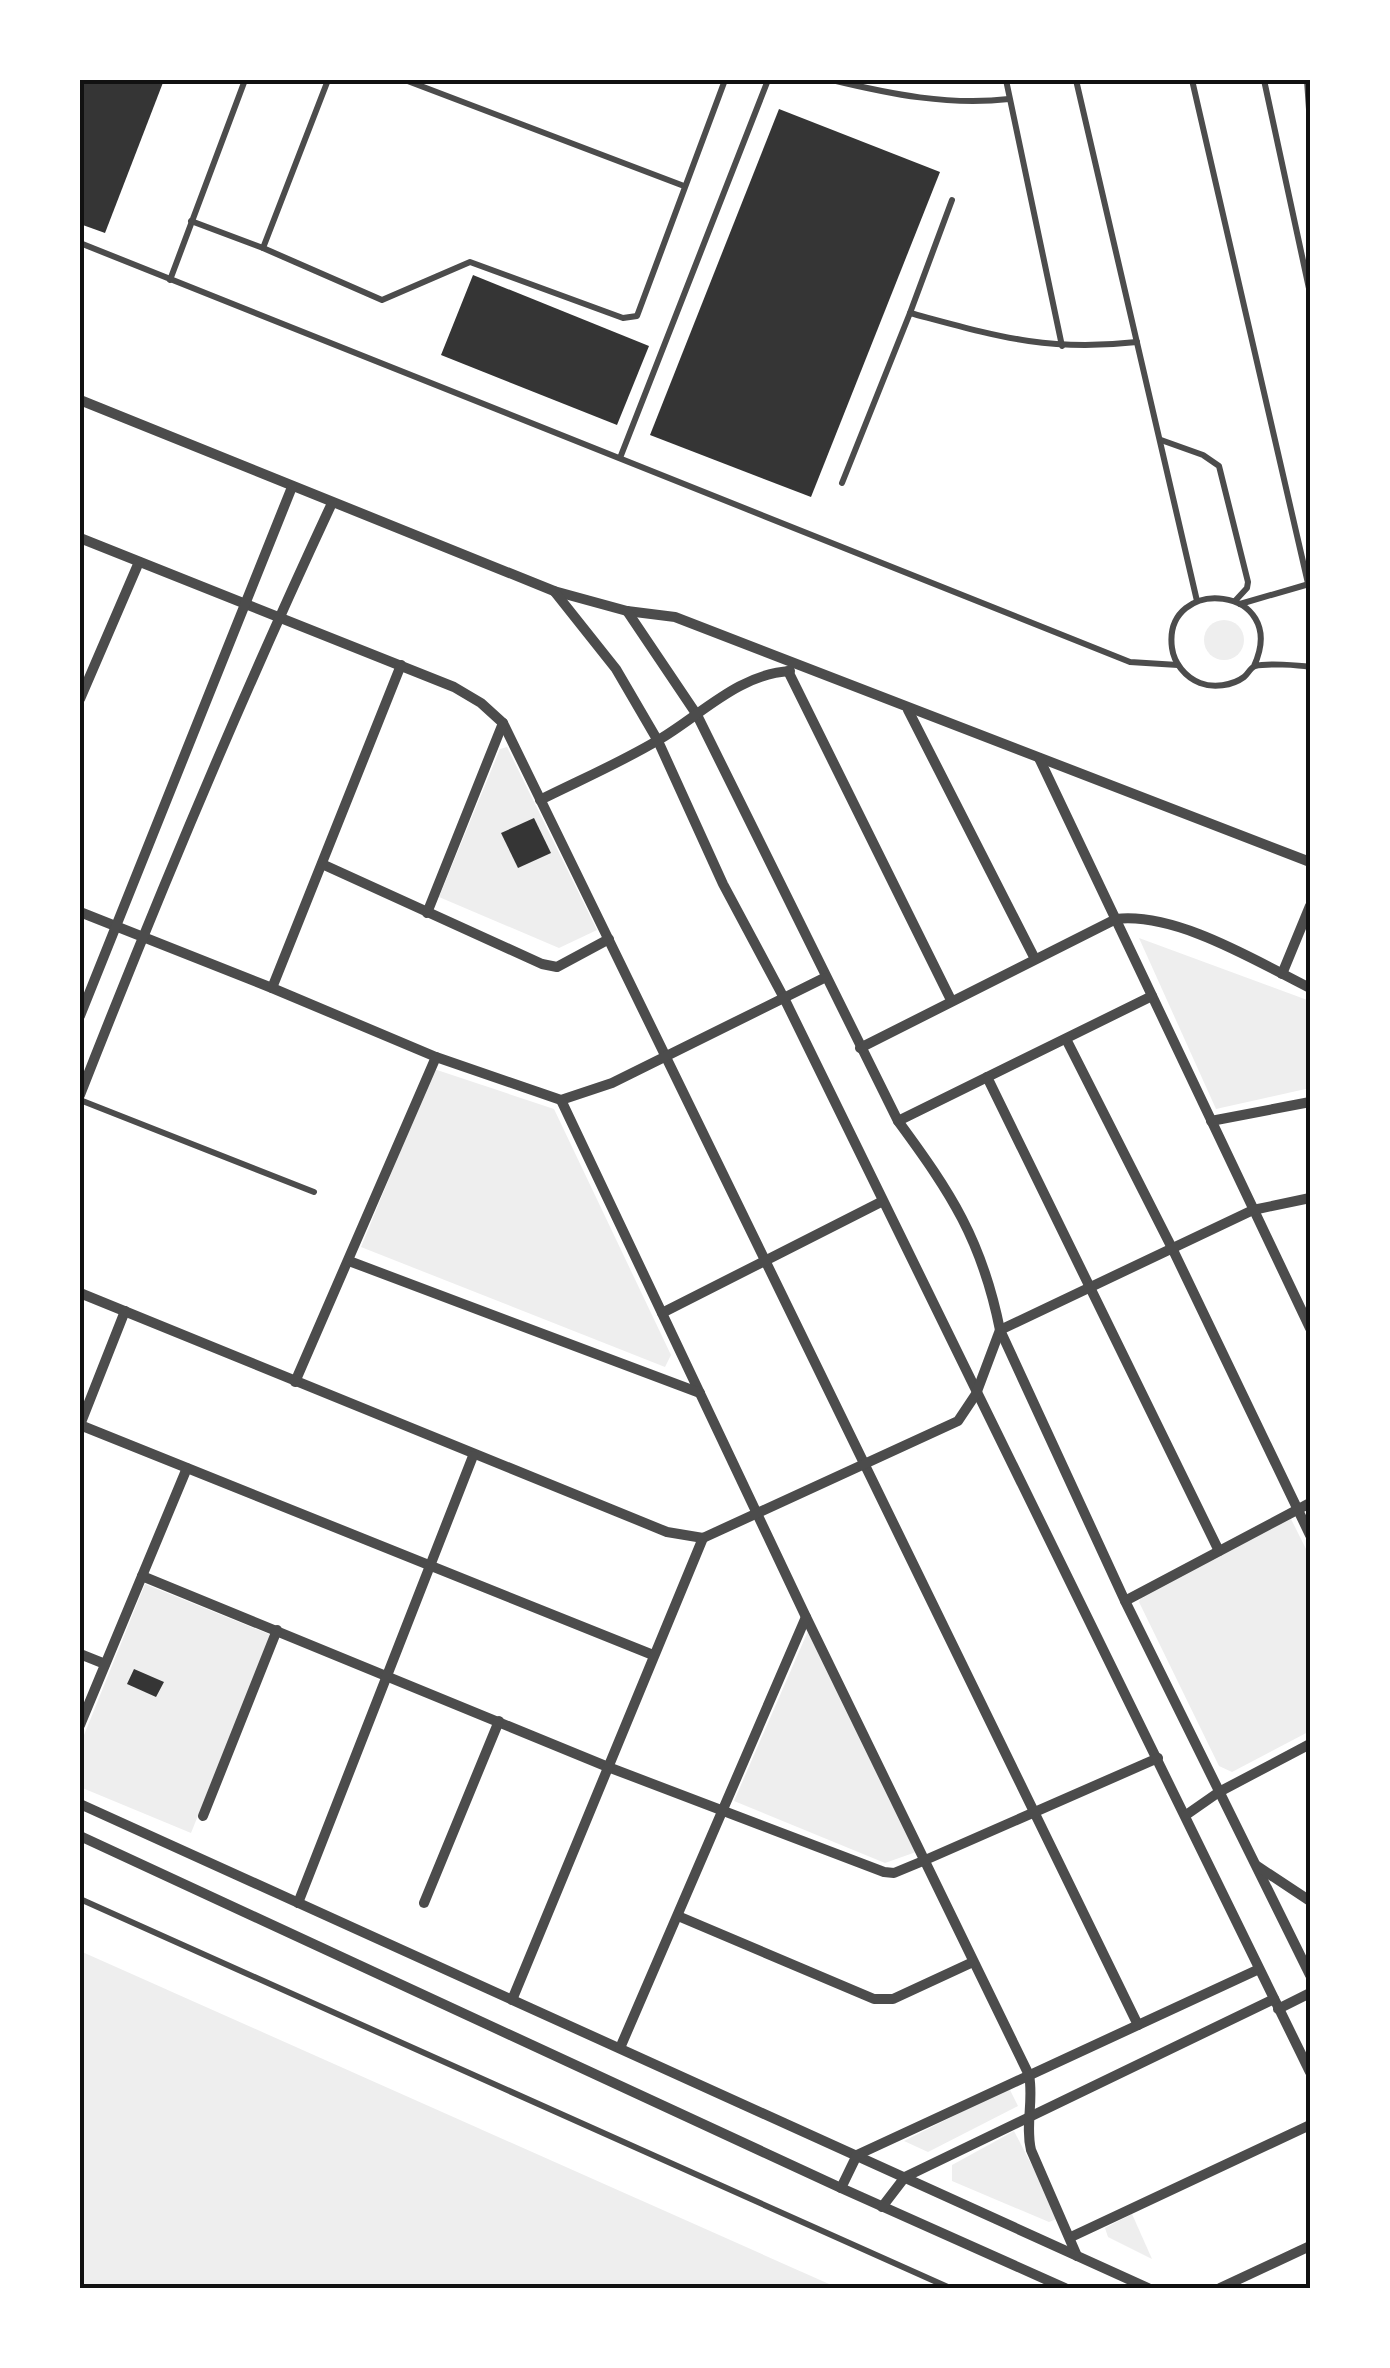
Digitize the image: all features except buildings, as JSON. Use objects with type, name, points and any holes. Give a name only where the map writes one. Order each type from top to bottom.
[{"type":"street","points":[[81,402],[554,592],[627,611],[675,617],[1310,862]]},
{"type":"street","points":[[80,1016],[292,487]]},
{"type":"street","points":[[80,1098],[142,936],[278,618],[332,503]]},
{"type":"street","points":[[80,538],[454,687],[503,723],[1138,2025]]},
{"type":"street","points":[[80,698],[138,562]]},
{"type":"street","points":[[554,592],[616,669],[658,741],[723,884],[784,998],[1310,2072]]},
{"type":"street","points":[[627,611],[696,715],[898,1121],[974,1238],[991,1286],[1000,1330],[1125,1601],[1310,1975]]},
{"type":"street","points":[[272,988],[401,664]]},
{"type":"street","points":[[540,800],[658,741],[736,687],[788,670],[814,672]]},
{"type":"street","points":[[788,670],[951,1000]]},
{"type":"street","points":[[908,709],[1036,959]]},
{"type":"street","points":[[427,913],[503,723]]},
{"type":"street","points":[[1039,757],[1253,1210],[1304,1301],[1310,1328]]},
{"type":"street","points":[[322,864],[542,964],[557,967],[609,939]]},
{"type":"street","points":[[1282,974],[1310,906]]},
{"type":"street","points":[[80,912],[436,1057],[561,1100],[612,1083],[824,978]]},
{"type":"street","points":[[860,1048],[1116,919],[1156,920],[1203,937],[1310,988]]},
{"type":"street","points":[[898,1121],[1152,996]]},
{"type":"street","points":[[1066,1038],[1310,1535]]},
{"type":"street","points":[[295,1382],[436,1057]]},
{"type":"street","points":[[988,1077],[1220,1551]]},
{"type":"street","points":[[561,1100],[923,1861],[1030,2075],[1031,2150],[1077,2256]]},
{"type":"street","points":[[1211,1121],[1310,1102]]},
{"type":"street","points":[[80,1292],[473,1456],[666,1532],[703,1538],[958,1420],[976,1394],[1000,1330],[1253,1210],[1310,1198]]},
{"type":"street","points":[[662,1313],[881,1202]]},
{"type":"street","points":[[348,1260],[700,1393]]},
{"type":"street","points":[[125,1311],[80,1425],[653,1656]]},
{"type":"street","points":[[298,1903],[473,1456]]},
{"type":"street","points":[[80,1725],[187,1468]]},
{"type":"street","points":[[1125,1601],[1310,1503]]},
{"type":"street","points":[[512,2000],[703,1538]]},
{"type":"street","points":[[142,1576],[608,1767],[884,1872],[923,1861],[1158,1758]]},
{"type":"street","points":[[620,2048],[806,1617]]},
{"type":"street","points":[[203,1816],[276,1630]]},
{"type":"street","points":[[80,1654],[104,1664]]},
{"type":"street","points":[[424,1903],[499,1720]]},
{"type":"street","points":[[1186,1816],[1218,1792],[1310,1744]]},
{"type":"street","points":[[80,1804],[1148,2288]]},
{"type":"street","points":[[80,1836],[840,2188],[1066,2288]]},
{"type":"street","points":[[1255,1864],[1310,1902]]},
{"type":"street","points":[[678,1916],[874,1999],[893,1999],[973,1962]]},
{"type":"street","points":[[840,2188],[857,2155],[1257,1970]]},
{"type":"street","points":[[882,2206],[905,2177],[1276,2004],[1310,1993]]},
{"type":"street","points":[[1071,2237],[1310,2124]]},
{"type":"street","points":[[1220,2288],[1310,2246]]},
{"type":"lane","points":[[170,280],[246,80]]},
{"type":"lane","points":[[263,248],[328,80]]},
{"type":"lane","points":[[405,80],[684,186]]},
{"type":"lane","points":[[191,221],[382,300],[470,262],[593,309],[632,318],[725,80]]},
{"type":"lane","points":[[620,458],[768,80]]},
{"type":"lane","points":[[832,80],[888,93],[961,102],[1009,99]]},
{"type":"lane","points":[[1006,80],[1062,346]]},
{"type":"lane","points":[[1076,80],[1197,601]]},
{"type":"lane","points":[[1192,80],[1309,587],[1237,602],[1212,597],[1197,601],[1176,622],[1172,636],[1172,651],[1188,677],[1202,684],[1232,684],[1254,666],[1261,639],[1258,625],[1237,602]]},
{"type":"lane","points":[[1264,80],[1310,293]]},
{"type":"lane","points":[[1307,80],[1310,124]]},
{"type":"lane","points":[[842,483],[952,200]]},
{"type":"lane","points":[[80,243],[1130,662],[1178,666]]},
{"type":"lane","points":[[910,313],[996,338],[1092,347],[1137,342]]},
{"type":"lane","points":[[1160,440],[1203,455],[1218,466],[1248,585],[1237,602]]},
{"type":"lane","points":[[1254,666],[1310,667]]},
{"type":"lane","points":[[80,1098],[314,1192]]},
{"type":"lane","points":[[80,1899],[950,2288]]},
{"type":"shaded area","points":[[1224,620],[1238,626],[1244,640],[1238,654],[1224,660],[1210,654],[1204,640],[1210,626]]},
{"type":"shaded area","points":[[507,747],[597,930],[559,948],[439,897],[500,749]]},
{"type":"shaded area","points":[[1139,938],[1310,1001],[1310,1088],[1216,1109]]},
{"type":"shaded area","points":[[434,1069],[554,1109],[671,1355],[665,1367],[361,1247]]},
{"type":"shaded area","points":[[1291,1519],[1310,1557],[1310,1731],[1232,1772],[1219,1766],[1139,1602],[1143,1593]]},
{"type":"shaded area","points":[[145,1584],[271,1635],[191,1833],[80,1787],[80,1745]]},
{"type":"shaded area","points":[[808,1631],[916,1852],[885,1863],[734,1801]]},
{"type":"shaded area","points":[[80,1951],[838,2288],[80,2288]]},
{"type":"shaded area","points":[[1009,2088],[1018,2106],[928,2152],[904,2141]]},
{"type":"shaded area","points":[[1014,2131],[1059,2218],[1049,2222],[952,2181],[952,2165]]},
{"type":"shaded area","points":[[1132,2214],[1152,2259],[1108,2237],[1105,2228]]}]
